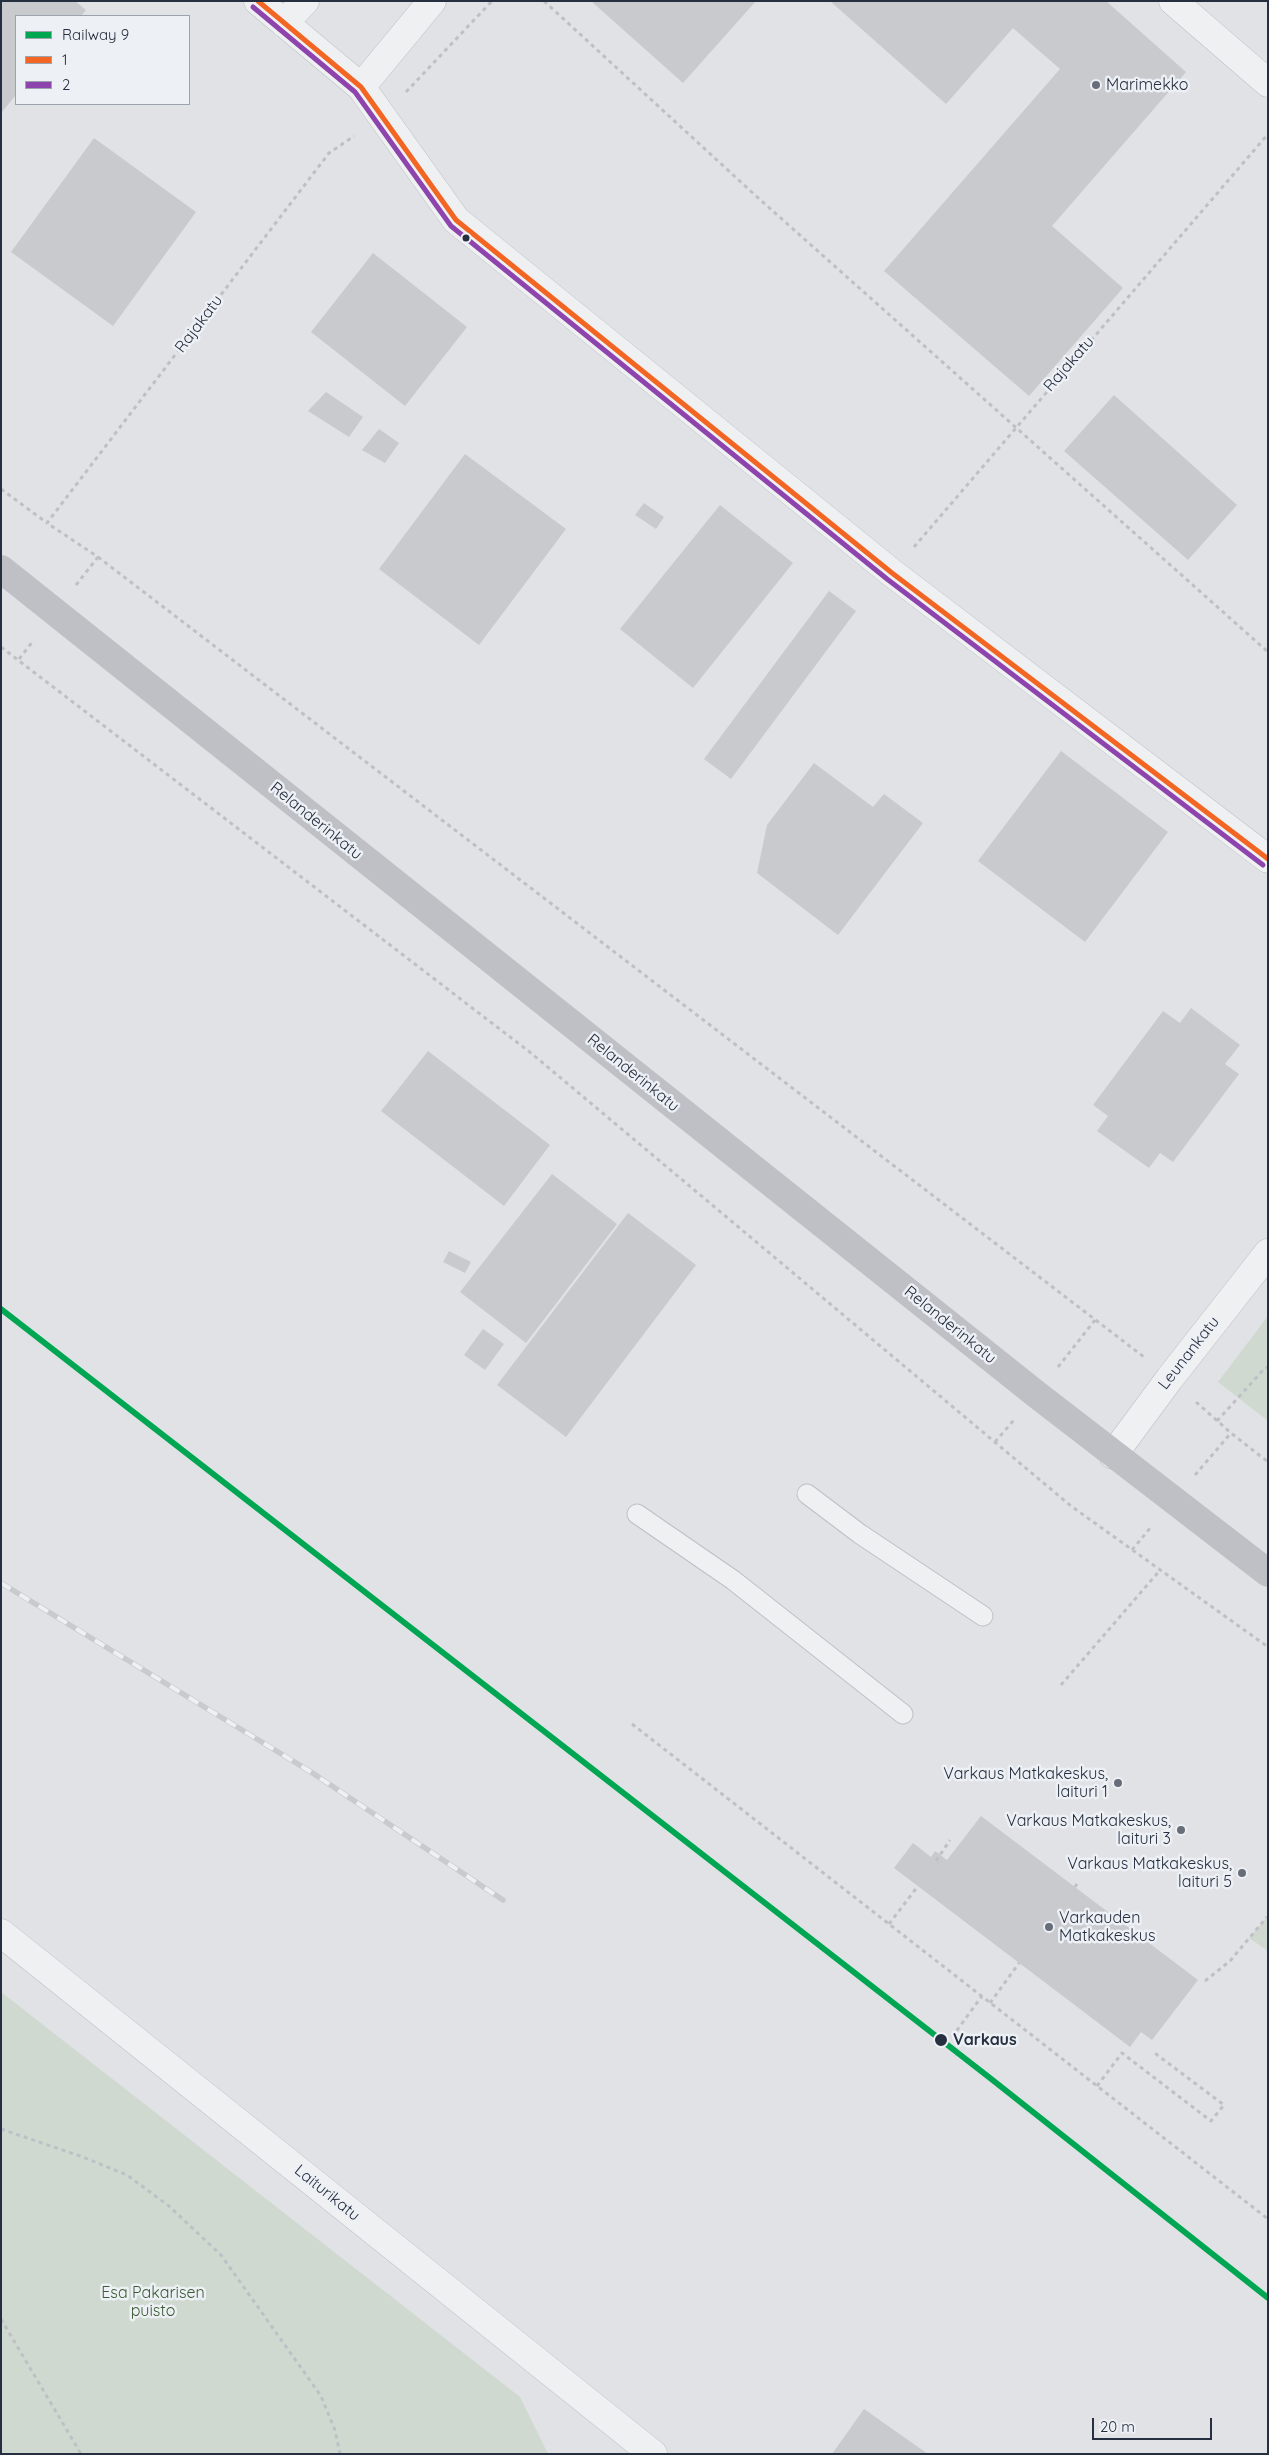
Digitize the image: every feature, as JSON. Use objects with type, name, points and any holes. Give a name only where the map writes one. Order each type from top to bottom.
[{"type":"main road","name":"Relanderinkatu","points":[[1,569],[1113,1455],[1268,1573]]},
{"type":"street","points":[[258,1],[361,87],[456,220],[892,573],[1268,859]]},
{"type":"street","points":[[284,23],[305,1]]},
{"type":"street","points":[[361,87],[432,1]]},
{"type":"street","points":[[1173,1],[1268,83]]},
{"type":"street","name":"Leunankatu","points":[[1113,1455],[1170,1378],[1268,1253]]},
{"type":"street","name":"Laiturikatu","points":[[1,1933],[653,2454]]},
{"type":"lane","points":[[806,1494],[860,1534],[983,1616]]},
{"type":"lane","points":[[637,1514],[733,1580],[903,1714]]},
{"type":"path","name":"Rajakatu","points":[[48,523],[329,153],[383,117],[492,1]]},
{"type":"path","points":[[544,1],[742,182],[1268,652]]},
{"type":"path","name":"Rajakatu","points":[[892,573],[1268,134]]},
{"type":"path","points":[[1,490],[98,557],[1170,1378],[1217,1421],[1268,1462]]},
{"type":"path","points":[[19,659],[98,557]]},
{"type":"path","points":[[1,647],[531,1052],[1071,1506],[1268,1647]]},
{"type":"path","points":[[1217,1421],[1264,1368],[1268,1367]]},
{"type":"path","points":[[1060,1685],[1161,1569]]},
{"type":"path","points":[[632,1724],[1268,2219]]},
{"type":"path","points":[[936,1861],[950,1840]]},
{"type":"path","points":[[889,1924],[918,1886]]},
{"type":"path","points":[[1205,1981],[1230,1961],[1267,1917]]},
{"type":"path","points":[[990,2003],[1019,1963]]},
{"type":"path","points":[[952,2038],[982,1996]]},
{"type":"path","points":[[1097,2086],[1122,2054],[1211,2121],[1224,2106],[1152,2051]]},
{"type":"path","points":[[1,2129],[80,2156],[127,2175],[169,2206],[221,2255],[321,2396],[335,2430],[340,2454]]},
{"type":"path","points":[[1,2319],[81,2454]]},
{"type":"green space","points":[[1268,1316],[1268,1421],[1218,1382]]},
{"type":"green space","points":[[1268,1917],[1268,1951],[1249,1938]]},
{"type":"green space","name":"Esa Pakarisen puisto","points":[[1,1992],[520,2397],[548,2454],[1,2454]]},
{"type":"building","points":[[1,1],[75,1],[86,10],[82,15],[15,15],[15,96],[1,113]]},
{"type":"building","points":[[591,1],[756,1],[683,83]]},
{"type":"building","points":[[830,1],[1106,1],[1186,72],[1052,226],[1123,288],[1029,396],[884,271],[1060,69],[1013,28],[946,104]]},
{"type":"building","points":[[94,138],[196,212],[113,326],[11,252]]},
{"type":"building","points":[[373,253],[467,327],[405,406],[311,332]]},
{"type":"building","points":[[326,392],[363,417],[349,437],[308,411]]},
{"type":"building","points":[[1114,395],[1237,505],[1188,560],[1064,451]]},
{"type":"building","points":[[379,429],[399,443],[385,463],[362,450]]},
{"type":"building","points":[[465,454],[566,529],[479,645],[379,569]]},
{"type":"building","points":[[644,503],[664,517],[656,529],[635,515]]},
{"type":"building","points":[[720,505],[793,563],[693,688],[620,629]]},
{"type":"building","points":[[829,591],[856,611],[731,779],[704,759]]},
{"type":"building","points":[[1061,751],[1168,832],[1085,942],[978,861]]},
{"type":"building","points":[[814,763],[873,807],[884,794],[923,823],[838,935],[757,873],[767,825]]},
{"type":"building","points":[[1191,1008],[1240,1045],[1225,1064],[1239,1074],[1173,1162],[1160,1153],[1149,1168],[1097,1131],[1108,1116],[1093,1105],[1163,1011],[1180,1023]]},
{"type":"building","points":[[428,1051],[550,1145],[504,1206],[381,1111]]},
{"type":"building","points":[[552,1174],[617,1224],[526,1343],[460,1292]]},
{"type":"building","points":[[628,1213],[696,1265],[566,1437],[497,1385]]},
{"type":"building","points":[[449,1251],[471,1262],[465,1273],[443,1262]]},
{"type":"building","points":[[483,1329],[504,1344],[485,1370],[464,1355]]},
{"type":"building","name":"Varkauden Matkakeskus","points":[[981,1816],[1198,1980],[1152,2040],[1141,2032],[1130,2047],[894,1868],[913,1843],[931,1857],[935,1851],[947,1860]]},
{"type":"building","points":[[864,2409],[928,2454],[832,2454]]},
{"type":"railway","points":[[1,1583],[311,1772],[503,1900]]},
{"type":"rail line","name":"9","points":[[1,1309],[990,2078],[1268,2298]]},
{"type":"transit line","name":"1","points":[[258,1],[361,87],[456,220],[892,573],[1268,859]]},
{"type":"transit line","name":"2","points":[[253,7],[355,92],[451,226],[887,579],[1263,865]]},
{"type":"place","name":"Marimekko","points":[[1096,85]]},
{"type":"place","name":"Varkaus Matkakeskus, laituri 1","points":[[1118,1783]]},
{"type":"place","name":"Varkaus Matkakeskus, laituri 3","points":[[1181,1830]]},
{"type":"place","name":"Varkaus Matkakeskus, laituri 5","points":[[1242,1873]]},
{"type":"place","name":"Varkauden Matkakeskus","points":[[1049,1927]]},
{"type":"place","name":"Varkaus","points":[[941,2040]]}]
